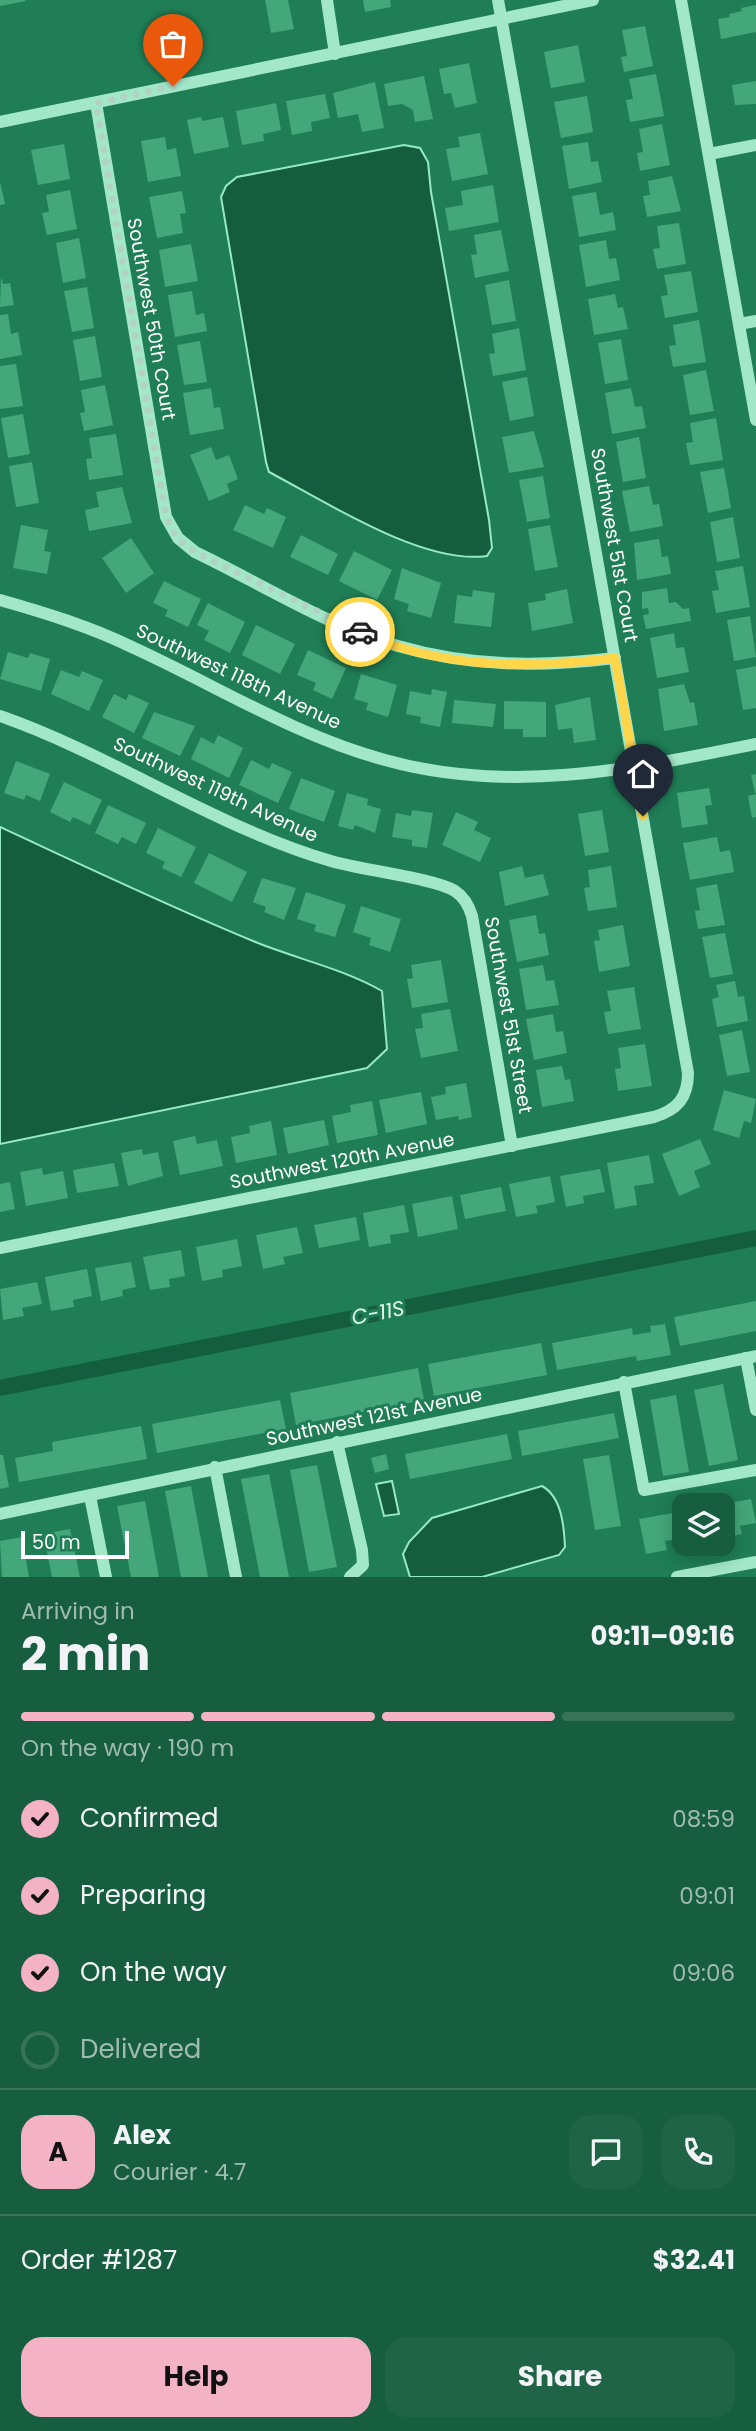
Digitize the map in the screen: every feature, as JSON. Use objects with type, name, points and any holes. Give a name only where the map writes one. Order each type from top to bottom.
[{"type":"street","points":[[327,0],[335,54]]},
{"type":"street","name":"Southwest 51st Court","points":[[498,0],[688,1073],[684,1097]]},
{"type":"street","points":[[0,122],[593,0]]},
{"type":"street","points":[[681,0],[756,420]]},
{"type":"street","name":"Southwest 50th Court","points":[[96,103],[166,517],[177,538],[195,552],[370,637],[397,646],[446,658],[503,665],[540,666],[615,658]]},
{"type":"street","points":[[709,154],[756,145]]},
{"type":"street","points":[[739,324],[756,321]]},
{"type":"street","name":"Southwest 118th Avenue","points":[[0,600],[73,621],[299,729],[384,760],[468,775],[548,778],[634,768],[756,744]]},
{"type":"street","name":"Southwest 119th Avenue","points":[[0,716],[82,747],[296,850],[362,870],[446,887],[460,895]]},
{"type":"street","name":"Southwest 51st Street","points":[[460,895],[472,916],[512,1146]]},
{"type":"street","name":"Southwest 120th Avenue","points":[[0,1248],[654,1117],[671,1111],[684,1097]]},
{"type":"street","points":[[751,1357],[756,1410]]},
{"type":"street","name":"Southwest 121st Avenue","points":[[0,1514],[751,1357]]},
{"type":"street","points":[[624,1382],[644,1490],[756,1470]]},
{"type":"street","points":[[337,1442],[358,1529],[362,1565],[350,1577]]},
{"type":"street","points":[[215,1467],[236,1577]]},
{"type":"street","points":[[90,1496],[106,1577]]},
{"type":"street","points":[[677,1577],[756,1562]]},
{"type":"shaded area","points":[[404,145],[420,148],[428,162],[489,520],[492,548],[487,556],[462,556],[434,551],[375,529],[269,472],[266,462],[221,197],[226,186],[237,177]]},
{"type":"shaded area","points":[[0,827],[221,928],[351,976],[382,991],[387,1049],[367,1068],[0,1144]]},
{"type":"shaded area","points":[[392,1481],[399,1514],[384,1516],[376,1484]]},
{"type":"shaded area","points":[[542,1486],[554,1497],[561,1513],[565,1547],[559,1555],[482,1577],[410,1577],[403,1554],[409,1542],[432,1518]]},
{"type":"building","points":[[0,0],[25,0],[26,1],[0,6]]},
{"type":"building","points":[[265,0],[288,0],[294,29],[271,33]]},
{"type":"building","points":[[363,0],[390,0],[391,7],[365,12]]},
{"type":"building","points":[[756,5],[756,32],[721,39],[718,19],[730,17],[729,14],[742,11],[741,8]]},
{"type":"building","points":[[645,26],[653,66],[624,72],[621,57],[627,56],[622,30]]},
{"type":"building","points":[[578,45],[585,82],[551,88],[544,52]]},
{"type":"building","points":[[469,63],[477,103],[455,108],[451,93],[444,94],[439,69]]},
{"type":"building","points":[[656,74],[664,116],[630,122],[626,100],[633,99],[629,79]]},
{"type":"building","points":[[424,76],[433,119],[415,122],[413,110],[402,104],[388,106],[384,84]]},
{"type":"building","points":[[756,81],[756,104],[735,105],[732,85]]},
{"type":"building","points":[[375,82],[384,128],[362,132],[358,114],[338,118],[333,93]]},
{"type":"building","points":[[325,94],[330,118],[311,122],[312,131],[292,135],[286,101]]},
{"type":"building","points":[[587,96],[593,132],[561,138],[554,102]]},
{"type":"building","points":[[276,103],[281,130],[263,134],[264,141],[242,145],[236,111]]},
{"type":"building","points":[[201,117],[202,121],[223,117],[229,147],[194,154],[187,120]]},
{"type":"building","points":[[662,124],[670,165],[640,171],[637,153],[643,152],[639,129]]},
{"type":"building","points":[[480,133],[488,174],[452,181],[446,149],[460,147],[458,137]]},
{"type":"building","points":[[165,137],[167,150],[176,148],[181,176],[148,182],[141,141]]},
{"type":"building","points":[[588,142],[591,162],[598,161],[602,182],[569,189],[562,146]]},
{"type":"building","points":[[64,144],[70,179],[38,185],[31,150]]},
{"type":"building","points":[[672,176],[681,211],[647,217],[643,196],[650,195],[648,181]]},
{"type":"building","points":[[0,182],[5,204],[0,205]]},
{"type":"building","points":[[493,185],[499,222],[449,231],[445,208],[463,205],[461,191]]},
{"type":"building","points":[[70,190],[77,229],[47,235],[42,213],[49,212],[46,195]]},
{"type":"building","points":[[182,191],[186,213],[180,214],[183,233],[157,238],[149,197]]},
{"type":"building","points":[[596,192],[600,215],[613,212],[616,230],[579,237],[572,196]]},
{"type":"building","points":[[679,223],[686,264],[657,269],[653,249],[660,248],[657,226]]},
{"type":"building","points":[[501,230],[509,271],[475,278],[471,255],[477,254],[474,235]]},
{"type":"building","points":[[79,238],[86,278],[63,283],[56,243]]},
{"type":"building","points":[[606,240],[609,259],[616,258],[620,280],[586,287],[579,245]]},
{"type":"building","points":[[191,244],[198,281],[165,287],[159,250]]},
{"type":"building","points":[[691,271],[698,312],[665,318],[661,296],[668,295],[664,275]]},
{"type":"building","points":[[1,277],[3,284],[10,283],[14,305],[0,307]]},
{"type":"building","points":[[509,280],[516,321],[492,325],[485,285]]},
{"type":"building","points":[[87,287],[94,328],[72,332],[64,291]]},
{"type":"building","points":[[192,291],[196,315],[204,313],[207,331],[175,337],[168,295]]},
{"type":"building","points":[[615,294],[618,308],[623,307],[628,329],[594,335],[588,299]]},
{"type":"building","points":[[8,314],[11,334],[18,332],[22,355],[0,359],[0,315]]},
{"type":"building","points":[[699,320],[706,362],[673,367],[669,346],[676,345],[673,325]]},
{"type":"building","points":[[519,328],[526,370],[493,376],[489,354],[495,353],[492,334]]},
{"type":"building","points":[[95,336],[102,377],[80,381],[73,340]]},
{"type":"building","points":[[621,339],[628,380],[605,384],[598,343]]},
{"type":"building","points":[[200,341],[207,382],[184,385],[177,345]]},
{"type":"building","points":[[16,364],[23,406],[0,409],[0,366]]},
{"type":"building","points":[[706,370],[714,411],[690,415],[683,375]]},
{"type":"building","points":[[527,377],[534,416],[510,421],[502,382]]},
{"type":"building","points":[[105,385],[113,425],[84,431],[80,413],[85,412],[81,390]]},
{"type":"building","points":[[211,388],[214,408],[220,407],[224,429],[190,435],[183,393]]},
{"type":"building","points":[[631,388],[635,407],[642,406],[646,428],[612,434],[605,393]]},
{"type":"building","points":[[23,414],[30,454],[8,458],[1,418]]},
{"type":"building","points":[[716,418],[723,460],[690,465],[686,443],[693,442],[690,423]]},
{"type":"building","points":[[534,431],[544,467],[509,473],[502,437]]},
{"type":"building","points":[[116,434],[123,475],[89,480],[86,459],[92,458],[89,438]]},
{"type":"building","points":[[639,437],[646,478],[623,482],[616,442]]},
{"type":"building","points":[[211,447],[216,460],[229,455],[238,479],[227,484],[230,492],[209,501],[190,455]]},
{"type":"building","points":[[32,462],[39,503],[16,507],[9,466]]},
{"type":"building","points":[[724,468],[731,508],[708,513],[700,472]]},
{"type":"building","points":[[543,476],[550,518],[527,522],[519,480]]},
{"type":"building","points":[[649,486],[653,505],[659,504],[663,526],[630,532],[622,491]]},
{"type":"building","points":[[122,487],[132,523],[89,531],[85,510],[99,507],[96,492]]},
{"type":"building","points":[[245,505],[264,514],[267,508],[286,517],[273,548],[233,530]]},
{"type":"building","points":[[733,517],[740,558],[717,562],[710,522]]},
{"type":"building","points":[[21,525],[48,530],[44,551],[51,552],[47,574],[13,568]]},
{"type":"building","points":[[550,525],[558,567],[535,571],[528,529]]},
{"type":"building","points":[[301,535],[338,554],[328,575],[290,557]]},
{"type":"building","points":[[131,538],[154,573],[126,593],[102,558]]},
{"type":"building","points":[[659,539],[662,557],[668,556],[671,574],[637,580],[634,543]]},
{"type":"building","points":[[354,551],[392,570],[377,600],[339,581]]},
{"type":"building","points":[[743,566],[750,607],[716,613],[712,591],[719,590],[715,571]]},
{"type":"building","points":[[402,568],[441,583],[431,618],[407,611],[409,604],[394,599]]},
{"type":"building","points":[[164,581],[201,599],[188,627],[165,616],[168,610],[153,603]]},
{"type":"building","points":[[667,588],[669,603],[676,602],[683,609],[689,608],[691,621],[646,629],[643,615],[649,614],[648,608],[642,609],[642,592]]},
{"type":"building","points":[[567,589],[573,623],[532,631],[528,603],[546,600],[545,594]]},
{"type":"building","points":[[473,590],[495,593],[491,627],[454,623],[457,595],[472,597]]},
{"type":"building","points":[[208,603],[245,622],[230,653],[204,640],[209,631],[197,625]]},
{"type":"building","points":[[750,616],[756,657],[734,661],[727,620]]},
{"type":"building","points":[[256,625],[295,644],[280,674],[242,655]]},
{"type":"building","points":[[674,633],[676,648],[684,647],[689,672],[657,678],[650,638]]},
{"type":"building","points":[[308,650],[346,668],[332,699],[313,690],[316,683],[297,675]]},
{"type":"building","points":[[8,652],[28,658],[30,653],[50,659],[41,691],[0,679]]},
{"type":"building","points":[[756,666],[756,708],[743,710],[736,670]]},
{"type":"building","points":[[61,670],[79,677],[82,671],[103,680],[89,711],[51,694]]},
{"type":"building","points":[[361,674],[397,685],[388,717],[366,710],[368,703],[354,699]]},
{"type":"building","points":[[684,684],[690,703],[694,702],[698,725],[664,731],[658,689]]},
{"type":"building","points":[[432,689],[447,692],[440,727],[420,723],[421,717],[406,714],[410,691],[431,695]]},
{"type":"building","points":[[114,694],[126,700],[129,694],[149,703],[134,733],[102,717]]},
{"type":"building","points":[[590,697],[596,740],[574,743],[572,728],[558,730],[555,705]]},
{"type":"building","points":[[454,700],[496,704],[493,727],[452,723]]},
{"type":"building","points":[[504,701],[546,702],[546,737],[523,737],[523,729],[504,729]]},
{"type":"building","points":[[154,712],[195,726],[180,756],[142,738]]},
{"type":"building","points":[[218,735],[243,748],[229,778],[191,759],[201,737],[214,744]]},
{"type":"building","points":[[251,760],[269,769],[272,763],[292,772],[278,803],[239,785]]},
{"type":"building","points":[[16,761],[50,774],[40,801],[26,795],[24,800],[4,793]]},
{"type":"building","points":[[756,774],[756,793],[755,793],[751,775]]},
{"type":"building","points":[[301,778],[335,791],[324,822],[289,809]]},
{"type":"building","points":[[64,782],[102,800],[90,825],[73,817],[70,822],[50,812]]},
{"type":"building","points":[[709,788],[712,805],[705,806],[708,824],[682,828],[677,793]]},
{"type":"building","points":[[347,793],[368,799],[367,805],[381,809],[375,833],[355,825],[353,830],[338,826]]},
{"type":"building","points":[[756,794],[756,817],[752,818],[748,796]]},
{"type":"building","points":[[108,805],[146,823],[136,844],[122,837],[118,844],[95,833]]},
{"type":"building","points":[[412,810],[433,813],[427,848],[412,846],[412,840],[392,837],[396,813],[411,816]]},
{"type":"building","points":[[602,810],[609,852],[585,856],[578,814]]},
{"type":"building","points":[[456,812],[478,822],[474,830],[491,838],[480,862],[442,845]]},
{"type":"building","points":[[158,828],[196,847],[181,877],[162,868],[165,862],[146,853]]},
{"type":"building","points":[[717,837],[720,852],[730,850],[734,872],[690,880],[683,843]]},
{"type":"building","points":[[209,853],[247,872],[232,902],[194,883]]},
{"type":"building","points":[[522,866],[525,878],[543,874],[549,895],[505,906],[499,872]]},
{"type":"building","points":[[611,866],[617,907],[588,911],[584,888],[590,887],[588,870]]},
{"type":"building","points":[[262,878],[296,888],[284,920],[264,912],[266,907],[253,902]]},
{"type":"building","points":[[717,884],[725,925],[698,929],[695,911],[700,910],[696,888]]},
{"type":"building","points":[[306,892],[346,905],[335,937],[314,931],[316,925],[297,919]]},
{"type":"building","points":[[361,906],[401,919],[390,952],[369,945],[371,938],[353,932]]},
{"type":"building","points":[[536,915],[539,934],[545,933],[549,955],[517,962],[509,920]]},
{"type":"building","points":[[623,925],[630,966],[599,972],[594,941],[600,940],[598,930]]},
{"type":"building","points":[[725,933],[733,974],[710,978],[702,937]]},
{"type":"building","points":[[441,960],[448,1002],[412,1008],[407,979],[413,978],[411,965]]},
{"type":"building","points":[[543,965],[546,981],[554,980],[559,1005],[526,1010],[519,969]]},
{"type":"building","points":[[735,981],[738,997],[744,996],[748,1021],[717,1027],[712,999],[719,997],[716,985]]},
{"type":"building","points":[[634,987],[641,1029],[608,1034],[604,1012],[611,1011],[607,991]]},
{"type":"building","points":[[450,1009],[458,1051],[421,1058],[415,1029],[423,1028],[421,1014]]},
{"type":"building","points":[[553,1014],[556,1032],[563,1031],[567,1053],[534,1060],[526,1019]]},
{"type":"building","points":[[742,1030],[750,1072],[727,1076],[719,1035]]},
{"type":"building","points":[[645,1044],[652,1086],[618,1091],[615,1069],[621,1068],[618,1048]]},
{"type":"building","points":[[562,1066],[565,1080],[570,1079],[574,1101],[542,1107],[536,1070]]},
{"type":"building","points":[[466,1083],[472,1117],[459,1120],[458,1116],[436,1120],[431,1097],[446,1094],[445,1087]]},
{"type":"building","points":[[724,1090],[756,1099],[751,1123],[744,1121],[739,1138],[713,1130]]},
{"type":"building","points":[[421,1092],[427,1124],[386,1133],[379,1100]]},
{"type":"building","points":[[372,1101],[378,1135],[337,1143],[332,1116],[351,1112],[350,1105]]},
{"type":"building","points":[[324,1120],[329,1145],[288,1154],[283,1128]]},
{"type":"building","points":[[271,1121],[277,1155],[236,1163],[231,1137],[250,1133],[249,1126]]},
{"type":"building","points":[[195,1136],[197,1144],[217,1140],[223,1166],[180,1175],[173,1141]]},
{"type":"building","points":[[700,1139],[711,1164],[694,1171],[700,1187],[679,1196],[662,1154]]},
{"type":"building","points":[[142,1149],[143,1155],[158,1152],[163,1176],[128,1186],[121,1153]]},
{"type":"building","points":[[649,1155],[654,1183],[634,1186],[637,1205],[615,1209],[607,1163]]},
{"type":"building","points":[[114,1163],[119,1186],[77,1193],[73,1170]]},
{"type":"building","points":[[42,1168],[43,1175],[63,1171],[68,1198],[26,1206],[20,1172]]},
{"type":"building","points":[[600,1169],[605,1192],[583,1196],[584,1203],[566,1207],[560,1176]]},
{"type":"building","points":[[550,1176],[555,1202],[536,1206],[538,1213],[516,1217],[509,1184]]},
{"type":"building","points":[[10,1182],[15,1209],[0,1212],[0,1184]]},
{"type":"building","points":[[501,1187],[506,1211],[465,1219],[460,1195]]},
{"type":"building","points":[[452,1196],[458,1229],[418,1237],[412,1204]]},
{"type":"building","points":[[404,1205],[409,1232],[390,1235],[391,1243],[369,1247],[363,1213]]},
{"type":"building","points":[[356,1217],[360,1240],[319,1248],[314,1225]]},
{"type":"building","points":[[297,1227],[303,1253],[283,1257],[285,1264],[263,1269],[256,1235]]},
{"type":"building","points":[[237,1239],[242,1266],[222,1270],[223,1277],[202,1281],[196,1247]]},
{"type":"building","points":[[181,1250],[185,1276],[169,1279],[170,1287],[150,1290],[143,1257]]},
{"type":"building","points":[[131,1262],[136,1287],[122,1290],[123,1296],[101,1301],[95,1268]]},
{"type":"building","points":[[87,1269],[92,1296],[73,1300],[74,1307],[51,1311],[45,1277]]},
{"type":"building","points":[[37,1282],[42,1304],[22,1308],[24,1316],[3,1320],[0,1289]]},
{"type":"building","points":[[756,1301],[756,1331],[680,1346],[674,1317]]},
{"type":"building","points":[[665,1324],[671,1355],[637,1361],[636,1356],[557,1370],[552,1343],[632,1328],[633,1335],[651,1332],[650,1326]]},
{"type":"building","points":[[541,1343],[547,1375],[434,1396],[428,1364]]},
{"type":"building","points":[[418,1368],[424,1400],[296,1425],[290,1393]]},
{"type":"building","points":[[723,1384],[738,1460],[709,1466],[694,1390]]},
{"type":"building","points":[[676,1395],[689,1472],[663,1476],[650,1400]]},
{"type":"building","points":[[280,1400],[286,1429],[157,1453],[152,1424]]},
{"type":"building","points":[[614,1413],[619,1438],[522,1456],[518,1431]]},
{"type":"building","points":[[141,1426],[147,1459],[19,1482],[15,1458],[53,1451],[52,1442]]},
{"type":"building","points":[[507,1434],[512,1459],[410,1479],[405,1454]]},
{"type":"building","points":[[386,1454],[389,1469],[375,1473],[371,1458]]},
{"type":"building","points":[[0,1455],[3,1455],[9,1487],[0,1489]]},
{"type":"building","points":[[609,1455],[621,1526],[595,1530],[583,1459]]},
{"type":"building","points":[[317,1465],[337,1567],[309,1572],[290,1470]]},
{"type":"building","points":[[269,1474],[289,1577],[260,1577],[241,1479]]},
{"type":"building","points":[[191,1486],[208,1577],[181,1577],[165,1491]]},
{"type":"building","points":[[751,1499],[756,1523],[740,1526],[742,1534],[735,1535],[735,1502]]},
{"type":"building","points":[[145,1501],[159,1577],[131,1577],[117,1506]]},
{"type":"building","points":[[672,1513],[672,1540],[665,1541],[667,1550],[646,1554],[639,1519]]},
{"type":"building","points":[[70,1529],[80,1577],[52,1577],[46,1547],[39,1548],[37,1535]]},
{"type":"building","points":[[22,1537],[29,1577],[2,1577],[0,1541]]},
{"type":"waterway","name":"C-11S","points":[[0,1388],[756,1238]]},
{"type":"way so far","points":[[173,86],[96,103],[166,517],[177,538],[195,552],[360,632]]},
{"type":"route","points":[[360,632],[397,646],[446,658],[503,665],[540,666],[615,658],[643,816]]}]
